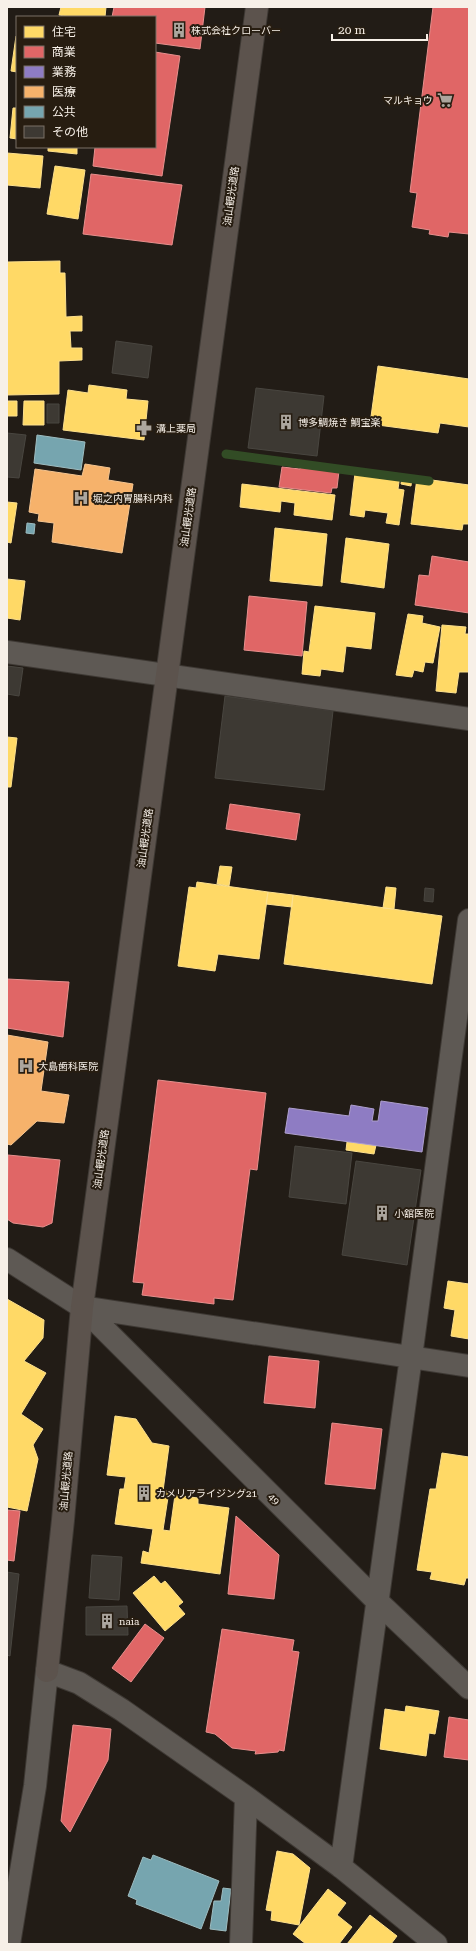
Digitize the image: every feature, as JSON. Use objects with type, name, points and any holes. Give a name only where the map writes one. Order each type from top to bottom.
[{"type":"main road","name":"油山観光道路","points":[[47,1671],[63,1520],[82,1307],[257,7]]},
{"type":"street","points":[[7,652],[469,719]]},
{"type":"street","points":[[340,1866],[378,1602],[469,920]]},
{"type":"street","points":[[7,1259],[82,1307],[469,1366]]},
{"type":"street","name":"49","points":[[82,1307],[378,1602],[469,1688]]},
{"type":"street","points":[[9,1944],[35,1786],[47,1671],[79,1684],[116,1706],[246,1797],[340,1866],[436,1944]]},
{"type":"street","points":[[241,1944],[246,1797]]},
{"type":"building: 住宅","points":[[61,7],[106,7],[105,16],[59,15]]},
{"type":"building: 住宅","points":[[16,36],[16,72],[11,71]]},
{"type":"building: 住宅","points":[[13,108],[16,108],[16,139],[10,138]]},
{"type":"building: 住宅","points":[[48,148],[77,148],[77,154],[48,151]]},
{"type":"building: 住宅","points":[[7,153],[43,156],[40,188],[7,185]]},
{"type":"building: 住宅","points":[[55,166],[85,170],[78,219],[47,214]]},
{"type":"building: 住宅","points":[[60,261],[60,273],[65,273],[66,317],[82,316],[82,331],[70,331],[71,348],[82,348],[82,360],[59,361],[59,394],[7,395],[7,262]]},
{"type":"building: 住宅","points":[[378,366],[469,379],[469,427],[440,423],[438,433],[370,424]]},
{"type":"building: 住宅","points":[[89,385],[127,390],[126,399],[148,401],[144,440],[63,430],[68,390],[88,393]]},
{"type":"building: 住宅","points":[[7,401],[17,401],[17,416],[7,416]]},
{"type":"building: 住宅","points":[[24,401],[44,401],[44,425],[23,425]]},
{"type":"building: 住宅","points":[[379,472],[400,475],[398,489],[404,490],[399,525],[386,523],[388,513],[365,510],[364,517],[350,515],[355,473],[379,476]]},
{"type":"building: 住宅","points":[[402,477],[412,478],[411,486],[401,484]]},
{"type":"building: 住宅","points":[[417,478],[469,485],[469,524],[463,524],[462,530],[411,524]]},
{"type":"building: 住宅","points":[[242,484],[335,495],[332,520],[294,515],[295,503],[281,501],[280,512],[240,507]]},
{"type":"building: 住宅","points":[[7,502],[17,503],[11,543],[7,542]]},
{"type":"building: 住宅","points":[[275,528],[327,534],[322,586],[270,581]]},
{"type":"building: 住宅","points":[[346,538],[389,544],[384,588],[341,582]]},
{"type":"building: 住宅","points":[[7,579],[25,581],[20,620],[7,618]]},
{"type":"building: 住宅","points":[[315,606],[375,613],[371,649],[346,646],[343,672],[321,669],[320,676],[302,674],[304,651],[309,652]]},
{"type":"building: 住宅","points":[[408,614],[423,616],[422,623],[440,627],[433,663],[425,662],[423,672],[414,670],[412,677],[396,675]]},
{"type":"building: 住宅","points":[[442,625],[466,627],[465,634],[469,634],[469,672],[459,672],[456,693],[436,691]]},
{"type":"building: 住宅","points":[[7,737],[17,738],[11,787],[7,787]]},
{"type":"building: 住宅","points":[[220,866],[232,867],[229,886],[217,884]]},
{"type":"building: 住宅","points":[[197,882],[268,892],[259,959],[218,954],[215,971],[178,966],[189,887],[196,888]]},
{"type":"building: 住宅","points":[[386,887],[396,888],[394,909],[383,908]]},
{"type":"building: 住宅","points":[[268,892],[293,895],[292,907],[266,904]]},
{"type":"building: 住宅","points":[[293,895],[442,916],[432,984],[284,964]]},
{"type":"building: 住宅","points":[[347,1142],[376,1145],[374,1154],[346,1150]]},
{"type":"building: 住宅","points":[[448,1281],[469,1284],[469,1339],[451,1336],[455,1310],[444,1308]]},
{"type":"building: 住宅","points":[[7,1299],[44,1320],[43,1338],[24,1361],[46,1373],[21,1414],[43,1429],[33,1445],[38,1459],[27,1511],[7,1507]]},
{"type":"building: 住宅","name":"カメリアライジング21","points":[[115,1416],[136,1419],[152,1443],[169,1446],[163,1491],[169,1491],[163,1530],[170,1531],[175,1495],[198,1498],[198,1504],[229,1508],[220,1574],[141,1563],[143,1551],[149,1553],[153,1529],[115,1524],[120,1489],[124,1489],[126,1477],[107,1475]]},
{"type":"building: 住宅","points":[[442,1453],[469,1457],[469,1578],[466,1578],[464,1585],[430,1579],[432,1572],[417,1570],[430,1489],[436,1489]]},
{"type":"building: 住宅","points":[[154,1576],[161,1584],[165,1581],[183,1602],[178,1606],[185,1614],[165,1631],[133,1593]]},
{"type":"building: 住宅","points":[[406,1706],[439,1711],[435,1734],[429,1733],[426,1756],[380,1749],[385,1709],[405,1712]]},
{"type":"building: 住宅","points":[[277,1851],[293,1854],[310,1868],[299,1925],[271,1920],[272,1911],[266,1910]]},
{"type":"building: 住宅","points":[[328,1889],[346,1903],[337,1915],[352,1927],[339,1944],[306,1944],[293,1934]]},
{"type":"building: 住宅","points":[[370,1915],[397,1936],[391,1944],[347,1944]]},
{"type":"building: 商業","name":"株式会社クローバー","points":[[114,7],[205,7],[200,49],[156,43],[156,16],[112,16]]},
{"type":"building: 商業","name":"マルキョウ","points":[[433,7],[469,7],[469,234],[449,232],[448,237],[429,234],[430,230],[412,227],[417,193],[410,192]]},
{"type":"building: 商業","points":[[156,52],[180,56],[162,176],[93,166],[95,148],[156,148]]},
{"type":"building: 商業","points":[[91,174],[182,185],[172,245],[83,234]]},
{"type":"building: 商業","points":[[300,465],[339,471],[337,488],[332,488],[331,493],[279,487],[282,467],[300,469]]},
{"type":"building: 商業","points":[[432,556],[469,562],[469,613],[415,605],[419,575],[429,576]]},
{"type":"building: 商業","points":[[249,596],[307,602],[302,656],[244,650]]},
{"type":"building: 商業","points":[[230,804],[300,814],[296,840],[226,829]]},
{"type":"building: 商業","points":[[7,979],[69,982],[63,1037],[7,1028]]},
{"type":"building: 商業","points":[[158,1080],[266,1093],[257,1170],[250,1169],[233,1300],[214,1298],[214,1304],[142,1295],[144,1283],[133,1282]]},
{"type":"building: 商業","points":[[8,1155],[60,1160],[52,1223],[43,1227],[13,1223],[7,1219]]},
{"type":"building: 商業","points":[[269,1356],[319,1361],[315,1408],[264,1403]]},
{"type":"building: 商業","points":[[332,1423],[382,1429],[375,1489],[325,1484]]},
{"type":"building: 商業","points":[[7,1510],[20,1511],[14,1561],[7,1560]]},
{"type":"building: 商業","points":[[236,1516],[279,1555],[274,1599],[228,1594]]},
{"type":"building: 商業","points":[[145,1624],[164,1638],[131,1682],[112,1668]]},
{"type":"building: 商業","points":[[222,1629],[294,1640],[292,1651],[299,1652],[284,1751],[279,1750],[278,1752],[255,1754],[256,1751],[232,1748],[215,1734],[206,1732]]},
{"type":"building: 商業","points":[[449,1717],[469,1720],[469,1760],[444,1757]]},
{"type":"building: 商業","points":[[73,1725],[111,1729],[108,1760],[70,1832],[61,1821]]},
{"type":"building: 業務","points":[[381,1101],[428,1108],[422,1152],[285,1133],[289,1108],[349,1116],[351,1105],[374,1109],[372,1121],[378,1121]]},
{"type":"building: 医療","name":"堀之内胃腸科内科","points":[[85,464],[110,468],[108,480],[133,484],[122,553],[52,542],[54,523],[38,521],[39,514],[29,512],[35,469],[82,476]]},
{"type":"building: 医療","name":"大島歯科医院","points":[[7,1035],[48,1042],[41,1091],[69,1095],[64,1123],[37,1121],[11,1145],[7,1144]]},
{"type":"building: 公共","points":[[37,435],[85,442],[81,470],[34,463]]},
{"type":"building: 公共","points":[[27,523],[35,524],[34,534],[26,533]]},
{"type":"building: 公共","points":[[153,1855],[219,1881],[201,1929],[136,1904],[137,1900],[128,1896],[143,1857],[151,1860]]},
{"type":"building: 公共","points":[[223,1888],[231,1889],[226,1931],[210,1929],[214,1901],[221,1901]]},
{"type":"building: その他","points":[[116,341],[152,346],[148,378],[112,373]]},
{"type":"building: その他","name":"博多鯛焼き 鯛宝楽","points":[[256,388],[324,396],[317,456],[248,448]]},
{"type":"building: その他","points":[[47,404],[59,404],[59,423],[47,423]]},
{"type":"building: その他","points":[[7,433],[26,435],[19,478],[7,477]]},
{"type":"building: その他","points":[[7,666],[23,668],[19,696],[7,694]]},
{"type":"building: その他","points":[[225,696],[333,711],[324,790],[215,778]]},
{"type":"building: その他","points":[[425,888],[434,889],[433,902],[424,901]]},
{"type":"building: その他","points":[[295,1146],[352,1153],[346,1204],[289,1197]]},
{"type":"building: その他","name":"小舘医院","points":[[356,1161],[421,1170],[407,1265],[342,1255]]},
{"type":"building: その他","points":[[92,1555],[122,1557],[119,1600],[89,1598]]},
{"type":"building: その他","points":[[7,1572],[19,1574],[10,1656],[7,1655]]},
{"type":"building: その他","name":"naia","points":[[127,1606],[128,1635],[86,1635],[86,1607]]},
{"type":"waterway","points":[[226,454],[429,481]]},
{"type":"place","name":"株式会社クローバー","points":[[179,30]]},
{"type":"place","name":"マルキョウ","points":[[445,100]]},
{"type":"place","name":"博多鯛焼き 鯛宝楽","points":[[286,422]]},
{"type":"place","name":"溝上薬局","points":[[144,428]]},
{"type":"place","name":"堀之内胃腸科内科","points":[[81,498]]},
{"type":"place","name":"大島歯科医院","points":[[26,1066]]},
{"type":"place","name":"小舘医院","points":[[382,1213]]},
{"type":"place","name":"カメリアライジング21","points":[[144,1493]]},
{"type":"place","name":"naia","points":[[107,1621]]}]
